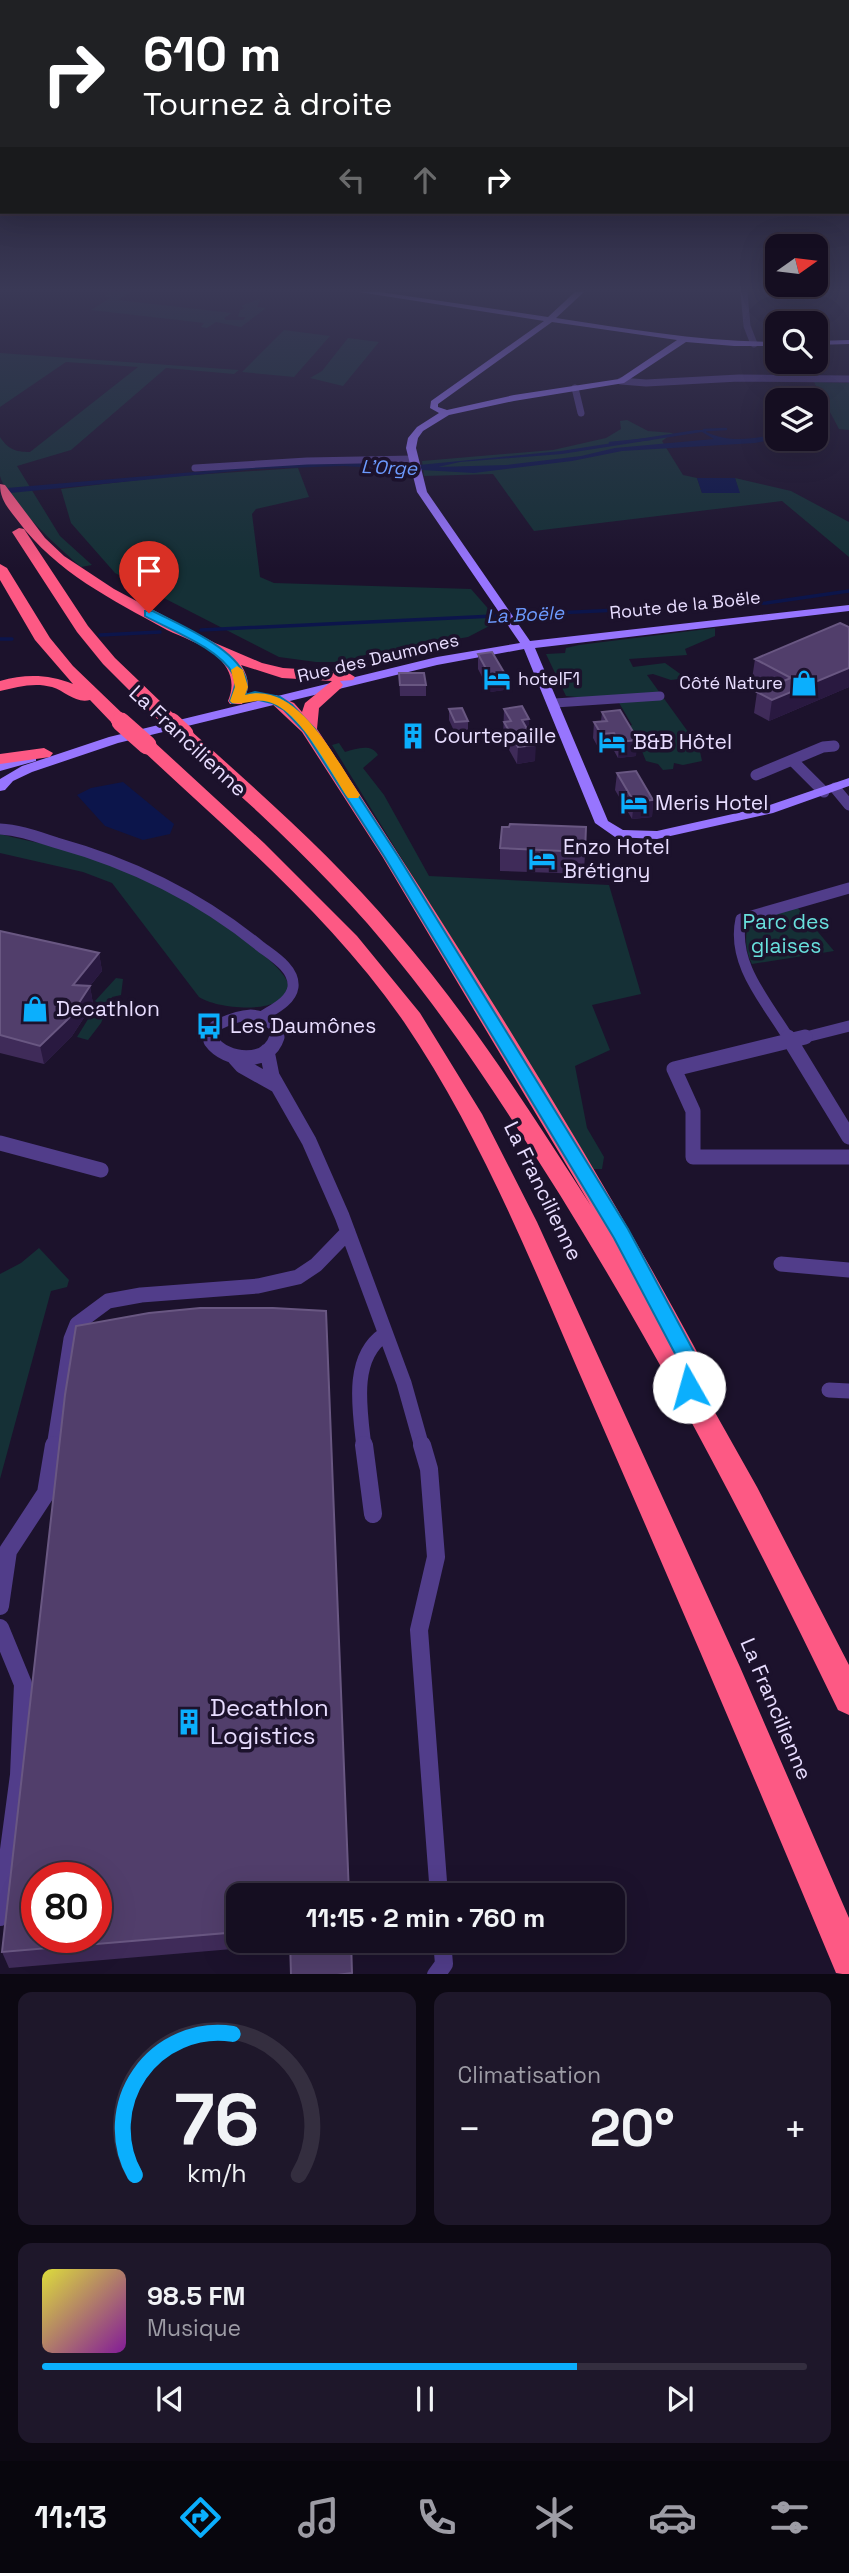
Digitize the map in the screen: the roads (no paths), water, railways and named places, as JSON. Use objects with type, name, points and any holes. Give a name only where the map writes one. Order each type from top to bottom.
[{"type":"highway","points":[[2,496],[59,559],[109,592],[221,652],[282,673],[341,681]]},
{"type":"highway","name":"La Francilienne","points":[[2,496],[82,629],[109,661],[340,882],[416,968],[481,1058],[543,1151],[689,1387],[806,1609],[849,1699]]},
{"type":"highway","name":"La Francilienne","points":[[0,568],[43,640],[67,669],[276,865],[350,940],[412,1018],[442,1064],[525,1222],[729,1678],[849,1960]]},
{"type":"highway","points":[[221,652],[240,675],[242,687],[232,706]]},
{"type":"highway","points":[[0,686],[24,680],[51,681],[65,685],[113,715]]},
{"type":"highway","points":[[309,729],[310,707],[341,681]]},
{"type":"highway","points":[[276,700],[288,707],[309,729],[391,856],[621,1234],[690,1363],[689,1387]]},
{"type":"highway","points":[[0,759],[44,753]]},
{"type":"street","points":[[446,413],[434,408],[435,403],[461,384]]},
{"type":"street","points":[[600,384],[514,398],[446,413],[430,421],[413,438],[411,448],[423,494],[527,643],[555,703],[601,823],[620,834],[657,835],[759,812],[849,782]]},
{"type":"street","points":[[575,388],[581,413]]},
{"type":"street","points":[[194,468],[307,461],[414,465]]},
{"type":"street","name":"Route de la Boële","points":[[527,643],[849,607]]},
{"type":"street","name":"Rue des Daumones","points":[[0,787],[9,778],[60,757],[232,706],[255,696],[527,643]]},
{"type":"street","name":"Rue des Daumones","points":[[0,767],[44,753],[232,706],[276,700],[341,681]]},
{"type":"street","points":[[255,696],[276,700]]},
{"type":"street","points":[[555,703],[660,696]]},
{"type":"street","points":[[757,775],[823,747],[834,746]]},
{"type":"street","points":[[793,761],[849,805]]},
{"type":"street","points":[[3,827],[84,849],[140,870],[189,895],[233,923],[280,963],[292,978],[293,987],[289,997],[263,1016]]},
{"type":"street","points":[[849,888],[741,919],[737,934],[740,956],[849,1137]]},
{"type":"street","points":[[237,1015],[263,1016],[273,1022],[278,1032],[277,1039],[267,1051],[246,1058],[234,1057],[215,1048],[211,1041],[215,1026],[237,1015]]},
{"type":"street","points":[[849,1026],[674,1069],[692,1101],[695,1122],[694,1157],[849,1157]]},
{"type":"street","points":[[267,1051],[269,1067],[277,1085],[290,1104],[320,1163],[348,1232],[404,1383],[429,1469],[436,1557],[419,1630],[438,1883]]},
{"type":"street","points":[[234,1057],[242,1066],[277,1085]]},
{"type":"street","points":[[0,1143],[101,1170]]},
{"type":"street","points":[[0,1606],[9,1551],[46,1493],[71,1339],[77,1324],[108,1301],[141,1295],[258,1286],[298,1277],[316,1265],[348,1232]]},
{"type":"street","points":[[781,1264],[849,1270]]},
{"type":"street","points":[[373,1514],[361,1406],[362,1371],[369,1347],[384,1335]]},
{"type":"street","points":[[829,1390],[849,1391]]},
{"type":"street","points":[[0,1628],[23,1684],[19,1774],[0,1917]]},
{"type":"water","points":[[696,430],[707,430],[706,432],[732,439],[765,436],[765,441],[755,443],[622,451],[572,461],[474,473],[421,470],[419,465],[561,451]],"holes":[[[702,432],[714,439],[615,448],[581,456],[506,465],[438,467],[460,462],[562,454]]]},
{"type":"water","name":"L'Orge","points":[[371,463],[410,466],[411,470],[343,466],[257,469],[10,493],[7,488],[287,464]]},
{"type":"water","points":[[697,478],[735,478],[740,493],[702,493]]},
{"type":"water","points":[[123,782],[174,824],[170,834],[143,840],[105,826],[77,795],[91,788]]},
{"type":"waterway","points":[[704,430],[726,429]]},
{"type":"waterway","points":[[610,443],[650,439]]},
{"type":"waterway","name":"La Boële","points":[[201,630],[766,603],[849,591]]},
{"type":"waterway","name":"La Boële","points":[[100,635],[160,632]]},
{"type":"waterway","name":"La Boële","points":[[0,639],[12,639]]},
{"type":"place","name":"hotelF1","points":[[497,679]]},
{"type":"place","name":"Côté Nature","points":[[804,683]]},
{"type":"place","name":"Courtepaille","points":[[413,736]]},
{"type":"place","name":"B&B Hôtel","points":[[612,742]]},
{"type":"place","name":"Meris Hotel","points":[[634,803]]},
{"type":"place","name":"Enzo Hotel Brétigny","points":[[542,859]]},
{"type":"place","name":"Decathlon","points":[[35,1009]]},
{"type":"place","name":"Les Daumônes","points":[[209,1026]]},
{"type":"place","name":"Decathlon Logistics","points":[[189,1722]]},
{"type":"park label","name":"Parc des glaises","points":[[786,934]]}]
